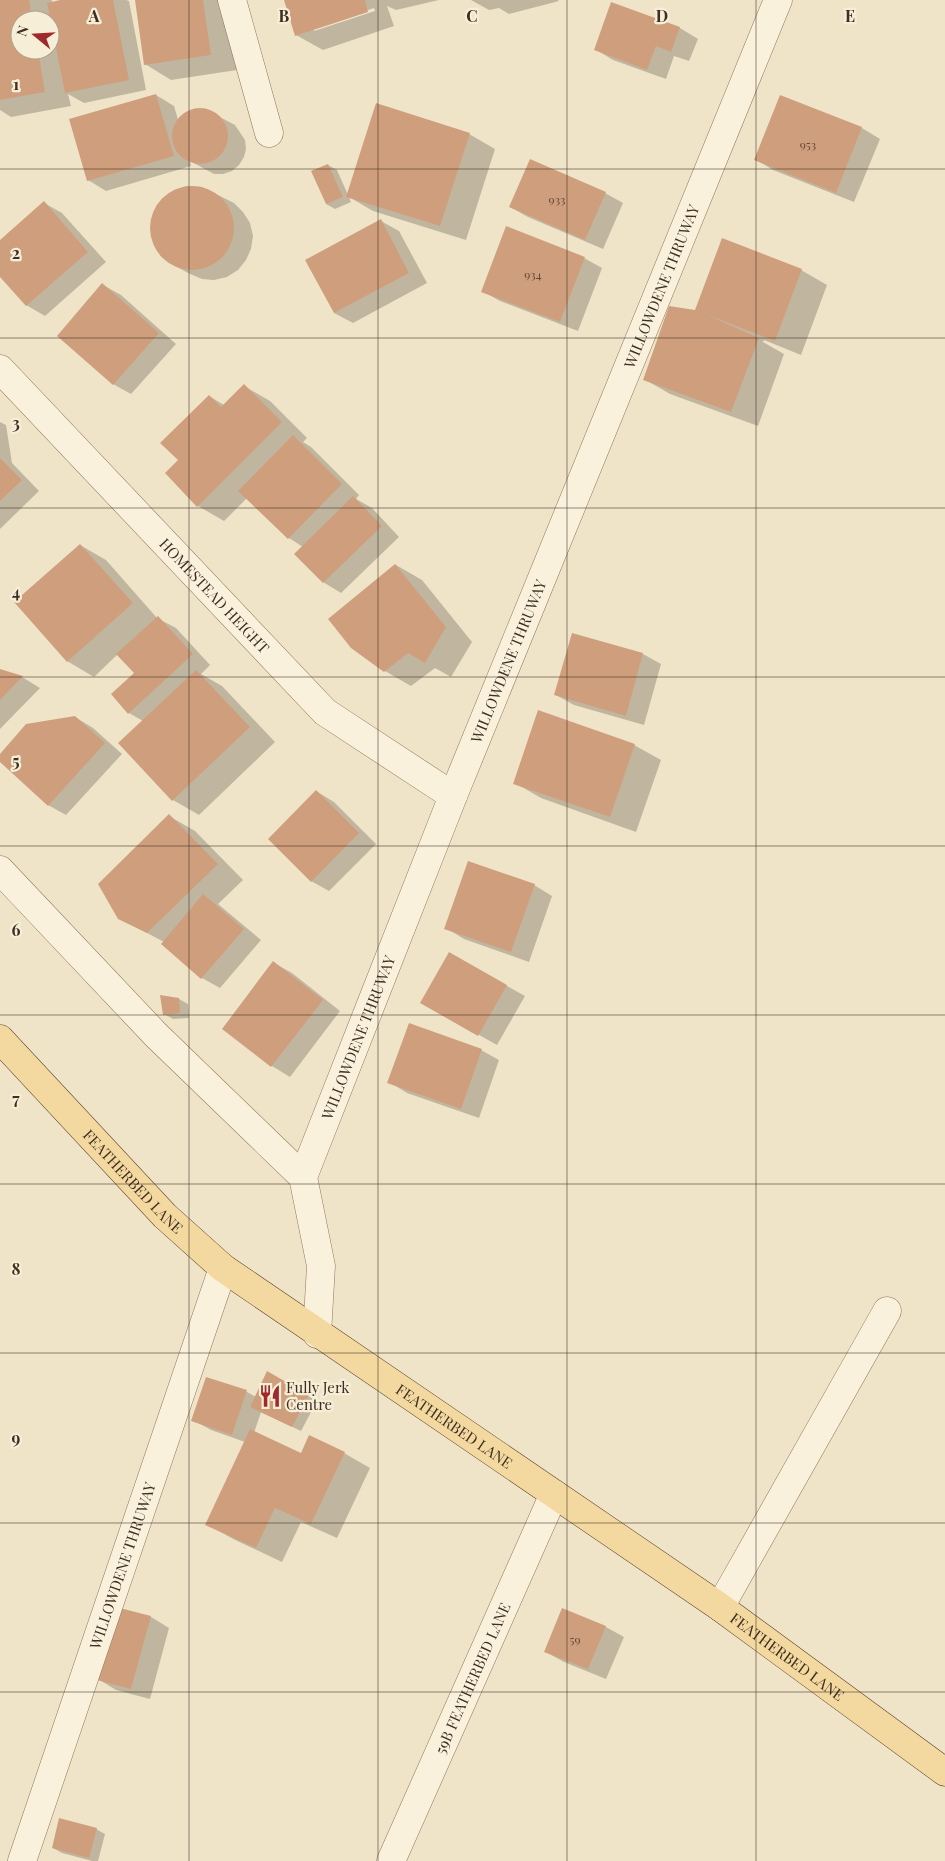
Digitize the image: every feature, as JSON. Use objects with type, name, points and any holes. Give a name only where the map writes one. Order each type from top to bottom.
[{"type":"main road","name":"FEATHERBED LANE","points":[[0,1039],[166,1216],[224,1268],[317,1334],[720,1607],[945,1772]]},
{"type":"street","points":[[232,0],[269,133]]},
{"type":"street","name":"WILLOWDENE THRUWAY","points":[[303,1177],[453,796],[778,0]]},
{"type":"street","name":"HOMESTEAD HEIGHT","points":[[0,369],[325,712],[453,796]]},
{"type":"street","points":[[0,870],[156,1035],[303,1177],[321,1266],[317,1334]]},
{"type":"street","name":"WILLOWDENE THRUWAY","points":[[22,1861],[224,1268]]},
{"type":"street","points":[[720,1607],[887,1311]]},
{"type":"street","name":"59B FEATHERBED LANE","points":[[391,1861],[554,1494]]},
{"type":"building","points":[[0,0],[29,0],[30,10],[10,10],[10,60],[40,60],[45,92],[0,100]]},
{"type":"building","points":[[60,0],[113,0],[129,80],[65,93],[58,60],[60,60],[60,10],[48,10],[47,3]]},
{"type":"building","points":[[135,0],[203,0],[211,55],[144,65]]},
{"type":"building","points":[[284,0],[365,0],[368,12],[295,36]]},
{"type":"building","points":[[611,2],[680,27],[671,52],[656,46],[647,70],[594,50]]},
{"type":"building","points":[[156,94],[174,156],[87,181],[69,119]]},
{"type":"building","points":[[780,95],[862,127],[836,193],[754,160]]},
{"type":"building","points":[[376,103],[470,133],[440,226],[346,197]]},
{"type":"building","points":[[200,108],[211,110],[220,116],[226,125],[228,136],[226,147],[220,156],[211,162],[200,164],[189,162],[180,156],[174,147],[172,136],[174,125],[180,116],[189,110]]},
{"type":"building","points":[[530,159],[606,192],[585,240],[509,207]]},
{"type":"building","points":[[328,164],[343,197],[326,204],[311,171]]},
{"type":"building","points":[[184,186],[200,186],[216,193],[227,204],[234,220],[231,244],[222,258],[216,263],[200,270],[184,270],[168,263],[157,252],[150,236],[150,220],[157,204],[168,193]]},
{"type":"building","points":[[44,201],[88,252],[26,306],[0,277],[0,240]]},
{"type":"building","points":[[381,219],[409,273],[334,313],[305,260]]},
{"type":"building","points":[[506,226],[585,257],[560,322],[481,292]]},
{"type":"building","points":[[722,238],[802,269],[775,341],[705,314],[759,338],[731,412],[643,380],[669,306],[695,310]]},
{"type":"building","points":[[102,283],[159,333],[113,385],[57,336]]},
{"type":"building","points":[[244,384],[282,422],[197,507],[165,473],[178,460],[160,443],[209,395],[221,407]]},
{"type":"building","points":[[293,435],[342,484],[288,539],[238,491]]},
{"type":"building","points":[[0,458],[22,480],[0,501]]},
{"type":"building","points":[[353,496],[382,526],[323,583],[294,554]]},
{"type":"building","points":[[80,544],[133,603],[67,662],[14,602]]},
{"type":"building","points":[[395,564],[446,627],[425,663],[408,653],[384,672],[351,648],[328,619]]},
{"type":"building","points":[[158,616],[193,654],[128,714],[111,694],[134,673],[116,654]]},
{"type":"building","points":[[572,633],[643,653],[626,716],[554,695]]},
{"type":"building","points":[[0,669],[23,676],[0,700]]},
{"type":"building","points":[[196,670],[250,727],[172,801],[118,743]]},
{"type":"building","points":[[538,710],[635,744],[610,817],[513,784]]},
{"type":"building","points":[[75,716],[105,743],[48,806],[0,762],[0,754],[26,724]]},
{"type":"building","points":[[316,790],[359,833],[311,882],[268,839]]},
{"type":"building","points":[[169,814],[218,864],[147,933],[118,919],[98,884]]},
{"type":"building","points":[[468,861],[535,884],[511,952],[444,929]]},
{"type":"building","points":[[203,894],[244,929],[201,979],[161,944]]},
{"type":"building","points":[[449,952],[507,985],[478,1036],[420,1003]]},
{"type":"building","points":[[273,961],[323,1000],[271,1067],[222,1029]]},
{"type":"building","points":[[160,995],[179,998],[180,1013],[163,1015]]},
{"type":"building","points":[[409,1023],[482,1049],[461,1109],[387,1083]]},
{"type":"building","points":[[267,1371],[309,1395],[292,1427],[250,1407]]},
{"type":"building","points":[[206,1377],[247,1390],[232,1435],[191,1421]]},
{"type":"building","points":[[250,1429],[301,1453],[309,1435],[345,1452],[311,1524],[275,1508],[256,1548],[205,1525]]},
{"type":"building","points":[[116,1607],[151,1616],[131,1689],[97,1680]]},
{"type":"building","points":[[562,1608],[606,1626],[588,1669],[544,1652]]},
{"type":"building","points":[[59,1818],[97,1828],[89,1858],[52,1848]]},
{"type":"place","name":"Fully Jerk Centre","points":[[270,1396]]}]
